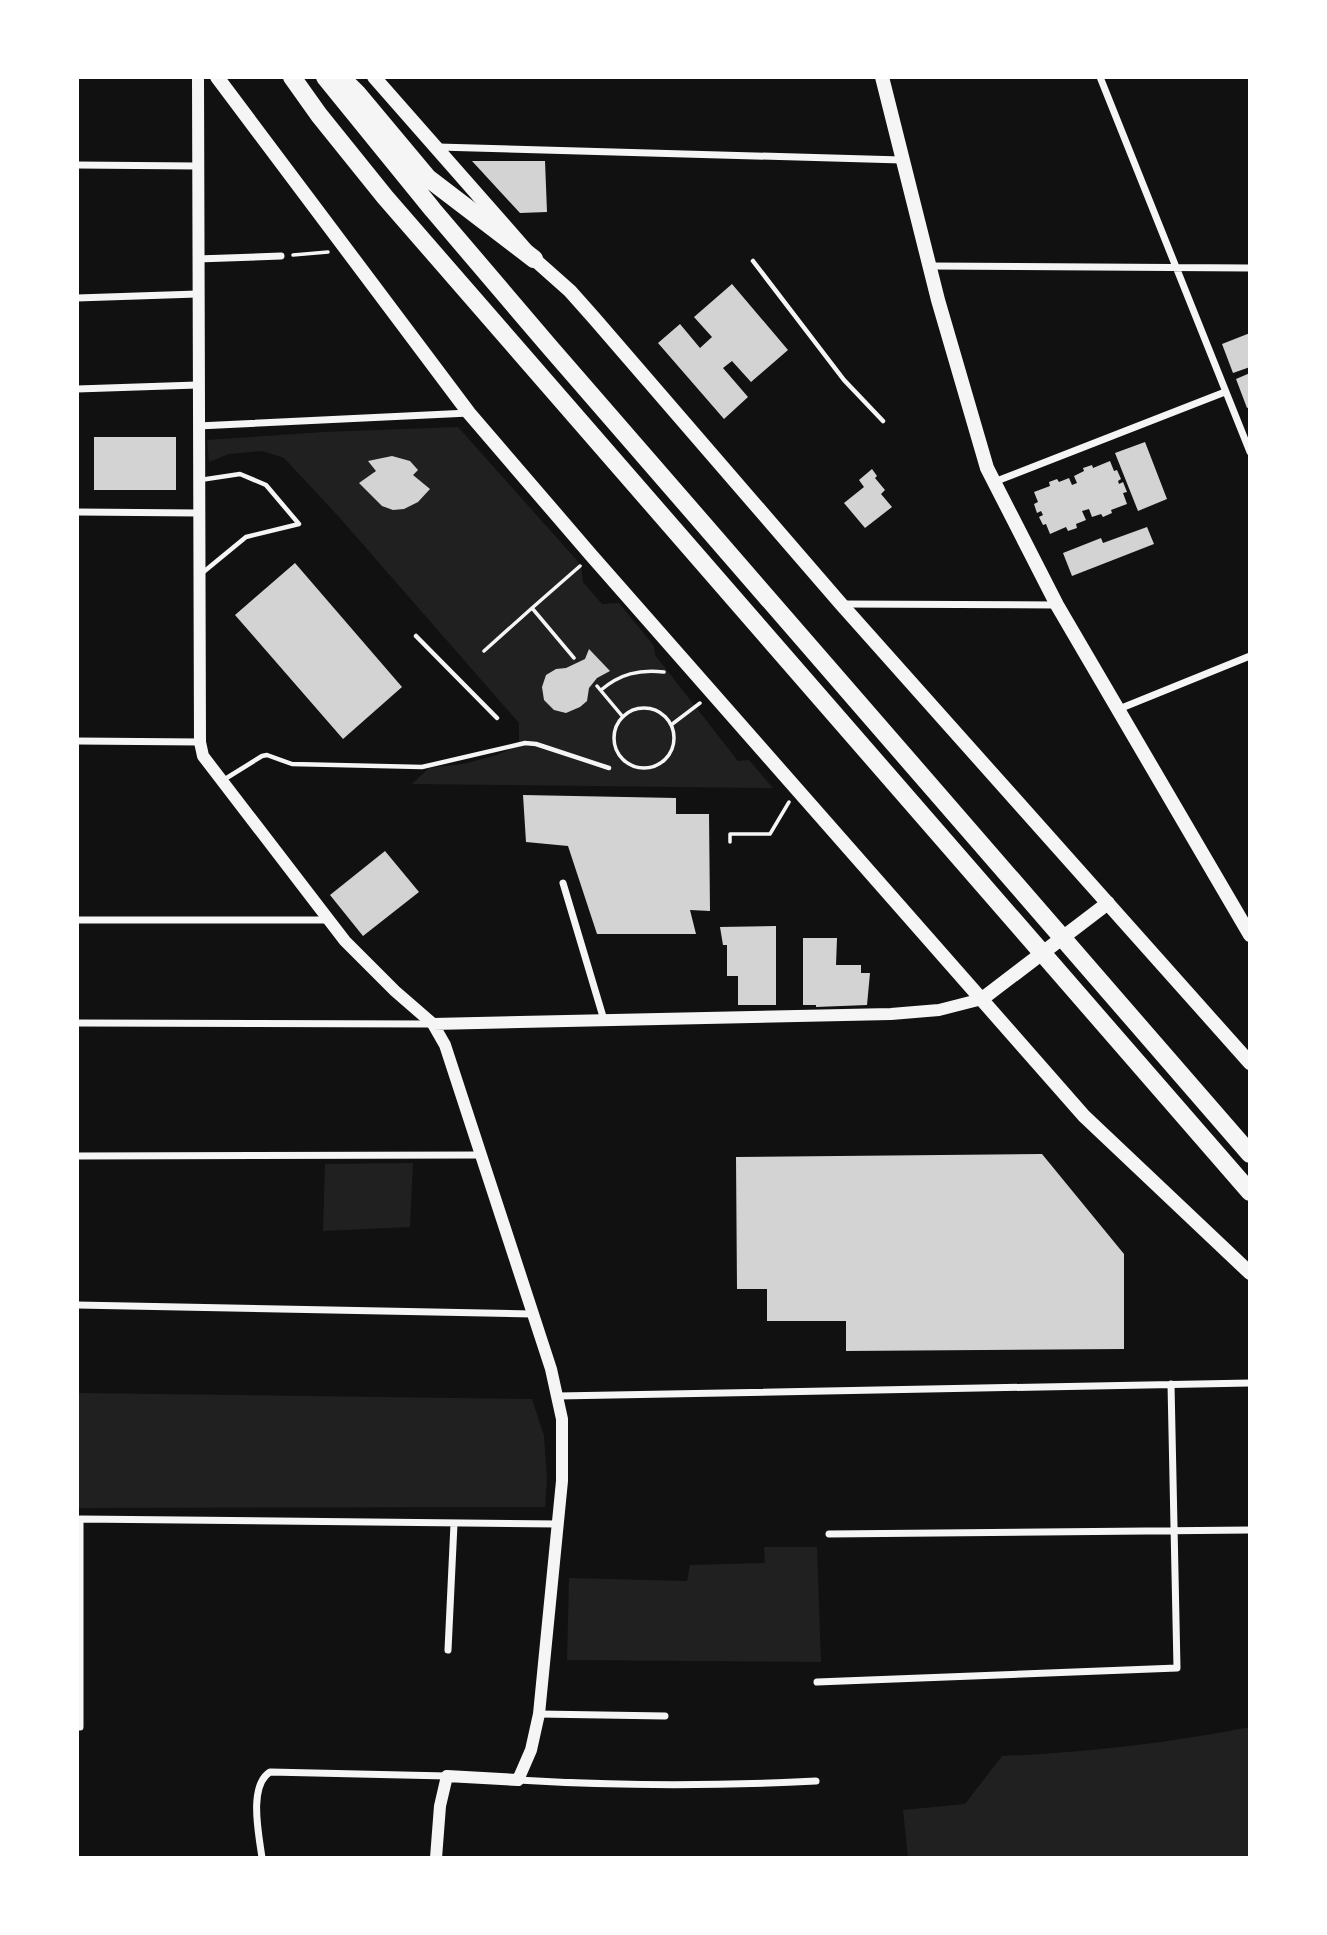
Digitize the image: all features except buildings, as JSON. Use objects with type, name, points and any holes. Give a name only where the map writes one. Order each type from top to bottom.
[{"type":"highway","points":[[292,77],[318,115],[394,208],[1250,1192]]},
{"type":"highway","points":[[325,77],[433,210],[1250,1154]]},
{"type":"highway","points":[[341,77],[428,178],[534,259]]},
{"type":"main road","points":[[216,77],[469,413],[591,555],[1084,1116],[1250,1273]]},
{"type":"main road","points":[[374,77],[534,259],[551,272],[586,309],[841,604],[1250,1063]]},
{"type":"main road","points":[[882,77],[930,266],[969,407],[994,483],[1057,605],[1250,935]]},
{"type":"main road","points":[[982,999],[1108,902]]},
{"type":"street","points":[[198,77],[196,166],[200,742],[203,756],[328,920],[360,957],[433,1024],[445,1045],[558,1396],[563,1448],[539,1714],[531,1750],[518,1780]]},
{"type":"street","points":[[1100,77],[1250,452]]},
{"type":"street","points":[[434,147],[904,160]]},
{"type":"street","points":[[77,164],[196,166]]},
{"type":"street","points":[[197,259],[281,256]]},
{"type":"street","points":[[930,266],[1250,268]]},
{"type":"street","points":[[77,298],[197,294]]},
{"type":"street","points":[[77,389],[197,385]]},
{"type":"street","points":[[994,483],[1225,392]]},
{"type":"street","points":[[197,426],[469,413]]},
{"type":"street","points":[[77,512],[198,513]]},
{"type":"street","points":[[841,604],[1057,605]]},
{"type":"street","points":[[1118,710],[1250,656]]},
{"type":"street","points":[[77,741],[200,742]]},
{"type":"street","points":[[563,883],[604,1020]]},
{"type":"street","points":[[77,920],[328,920]]},
{"type":"street","points":[[77,1023],[433,1024],[891,1014],[939,1010],[982,999]]},
{"type":"street","points":[[77,1156],[482,1155]]},
{"type":"street","points":[[77,1305],[532,1314]]},
{"type":"street","points":[[558,1396],[1250,1383]]},
{"type":"street","points":[[817,1682],[1177,1668],[1171,1384]]},
{"type":"street","points":[[77,1727],[80,1727],[80,1520],[558,1524]]},
{"type":"street","points":[[449,1650],[453,1524]]},
{"type":"street","points":[[829,1534],[1250,1530]]},
{"type":"street","points":[[539,1714],[665,1716]]},
{"type":"street","points":[[262,1858],[257,1790],[265,1775],[270,1772],[660,1784],[816,1781]]},
{"type":"street","points":[[436,1858],[440,1806],[447,1776]]},
{"type":"lane","points":[[753,261],[844,380],[883,421]]},
{"type":"lane","points":[[197,480],[240,474],[266,485],[299,524],[246,537],[198,577]]},
{"type":"lane","points":[[416,636],[497,718]]},
{"type":"lane","points":[[221,781],[267,755],[292,764],[422,767],[525,743],[536,744],[609,768]]},
{"type":"path","points":[[281,256],[347,250]]},
{"type":"path","points":[[484,652],[591,555]]},
{"type":"path","points":[[532,608],[574,658]]},
{"type":"path","points":[[623,717],[599,688],[637,671],[664,672]]},
{"type":"path","points":[[671,724],[689,709],[716,698]]},
{"type":"path","points":[[643,708],[654,710],[671,724],[674,733],[671,751],[659,764],[641,768],[625,761],[617,751],[614,740],[616,727],[623,717],[632,711],[643,708]]},
{"type":"path","points":[[730,842],[730,834],[770,834],[796,790]]},
{"type":"shaded area","points":[[458,427],[581,565],[583,582],[602,604],[619,603],[654,646],[655,655],[738,761],[749,760],[773,788],[412,784],[429,768],[463,764],[497,755],[519,745],[519,723],[284,458],[263,451],[229,454],[209,462],[207,440]]},
{"type":"shaded area","points":[[413,1163],[410,1227],[323,1231],[325,1164]]},
{"type":"shaded area","points":[[77,1393],[532,1399],[544,1436],[547,1479],[545,1507],[77,1508]]},
{"type":"shaded area","points":[[764,1547],[817,1547],[821,1662],[567,1660],[569,1578],[687,1581],[690,1565],[765,1563]]},
{"type":"shaded area","points":[[1250,1727],[1250,1858],[908,1858],[903,1810],[965,1804],[1002,1756],[1126,1746]]}]
